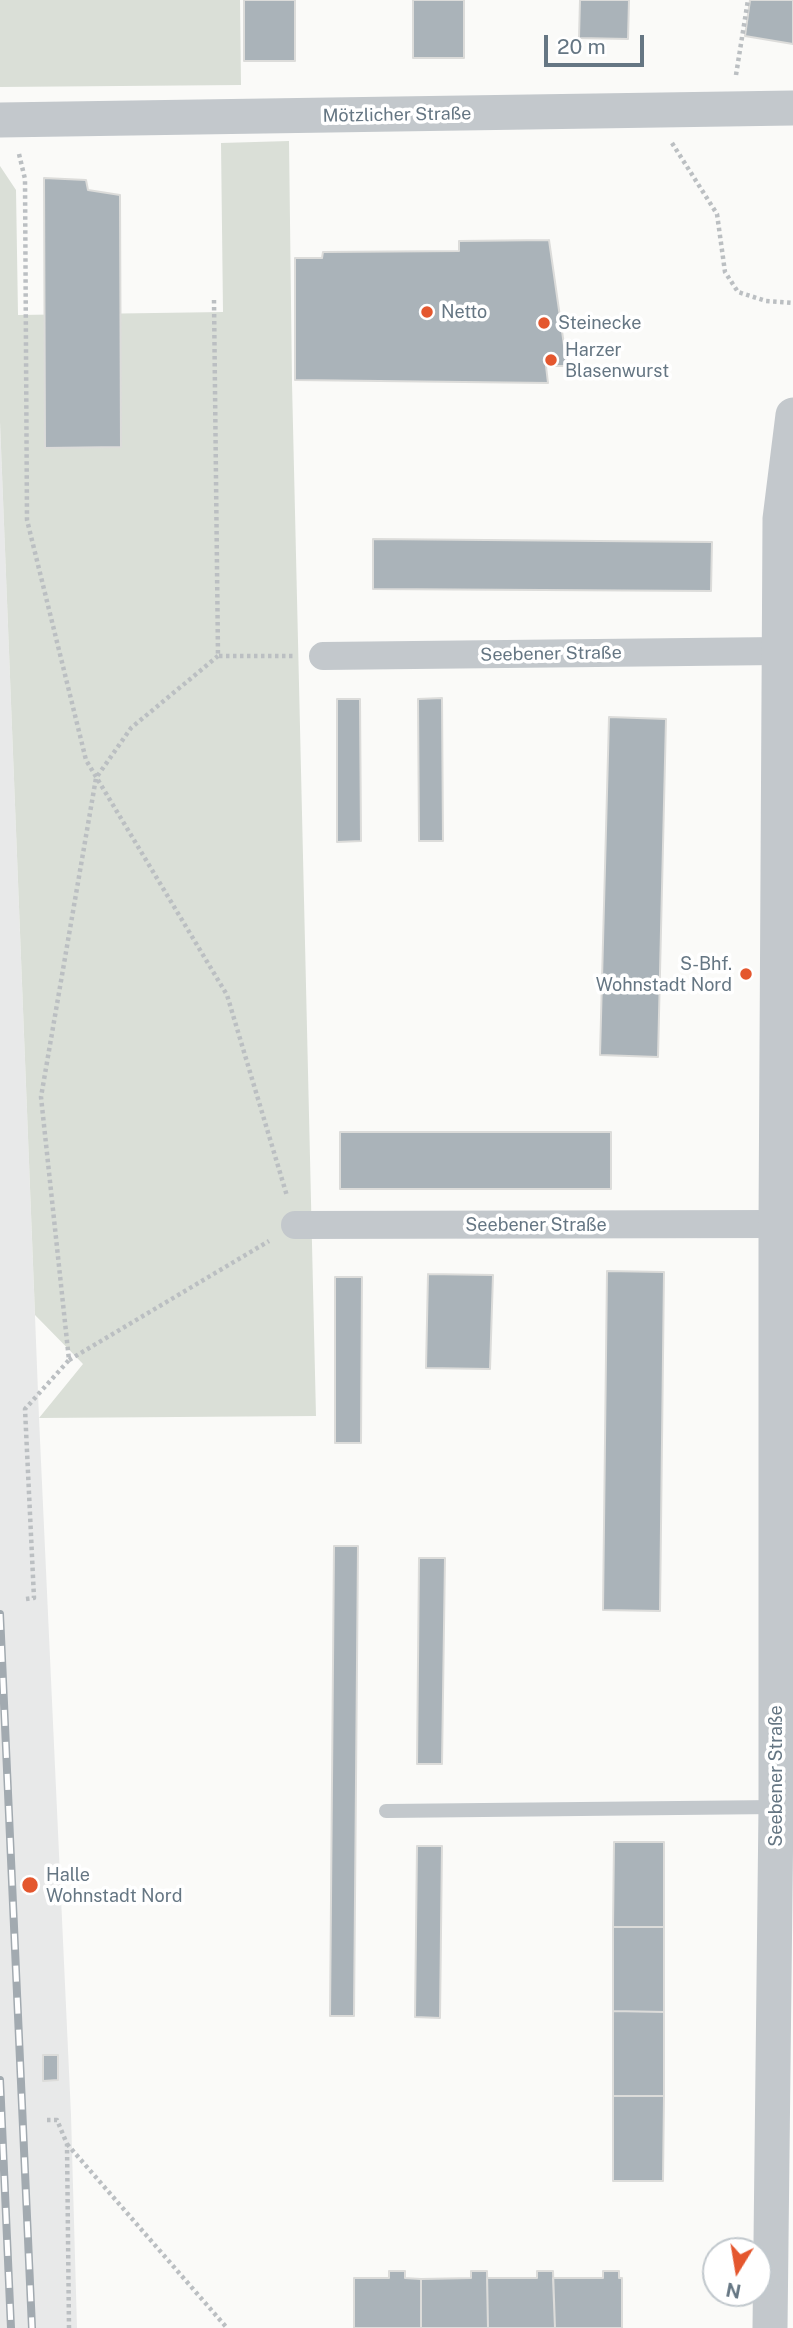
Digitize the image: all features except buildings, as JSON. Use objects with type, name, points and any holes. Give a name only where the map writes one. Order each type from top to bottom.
[{"type":"street","name":"Mötzlicher Straße","points":[[5,119],[793,108]]},
{"type":"street","name":"Seebener Straße","points":[[770,2328],[783,2002],[776,1807],[784,1339],[776,1224],[780,519],[793,415]]},
{"type":"street","name":"Seebener Straße","points":[[324,656],[779,651]]},
{"type":"street","name":"Seebener Straße","points":[[295,1225],[776,1224]]},
{"type":"lane","points":[[386,1811],[776,1807]]},
{"type":"path","points":[[736,76],[748,0]]},
{"type":"path","points":[[667,111],[671,141],[718,214],[725,272],[731,282],[738,292],[766,301],[793,303]]},
{"type":"path","points":[[5,119],[25,179],[27,520],[86,760],[227,995],[295,1225],[69,1360],[25,1409],[34,1598],[26,1599]]},
{"type":"path","points":[[214,300],[218,656]]},
{"type":"path","points":[[69,1360],[41,1097],[96,778],[131,728],[218,656],[324,656]]},
{"type":"path","points":[[47,2120],[57,2120],[67,2144],[227,2328]]},
{"type":"path","points":[[67,2144],[69,2328]]},
{"type":"shaded area","points":[[0,0],[240,0],[241,85],[0,87]]},
{"type":"shaded area","points":[[289,141],[292,383],[316,1416],[39,1418],[83,1364],[35,1315],[0,422],[0,166],[16,190],[18,315],[223,312],[221,143]]},
{"type":"shaded area","points":[[0,422],[39,1418],[71,2115],[77,2328],[0,2328]]},
{"type":"railway","points":[[0,1614],[32,2328]]},
{"type":"railway","points":[[0,2080],[11,2328]]},
{"type":"place","name":"Netto","points":[[427,312]]},
{"type":"place","name":"Steinecke","points":[[544,323]]},
{"type":"place","name":"Harzer Blasenwurst","points":[[551,360]]},
{"type":"place","name":"S-Bhf. Wohnstadt Nord","points":[[746,974]]},
{"type":"place","name":"Halle Wohnstadt Nord","points":[[30,1885]]}]
